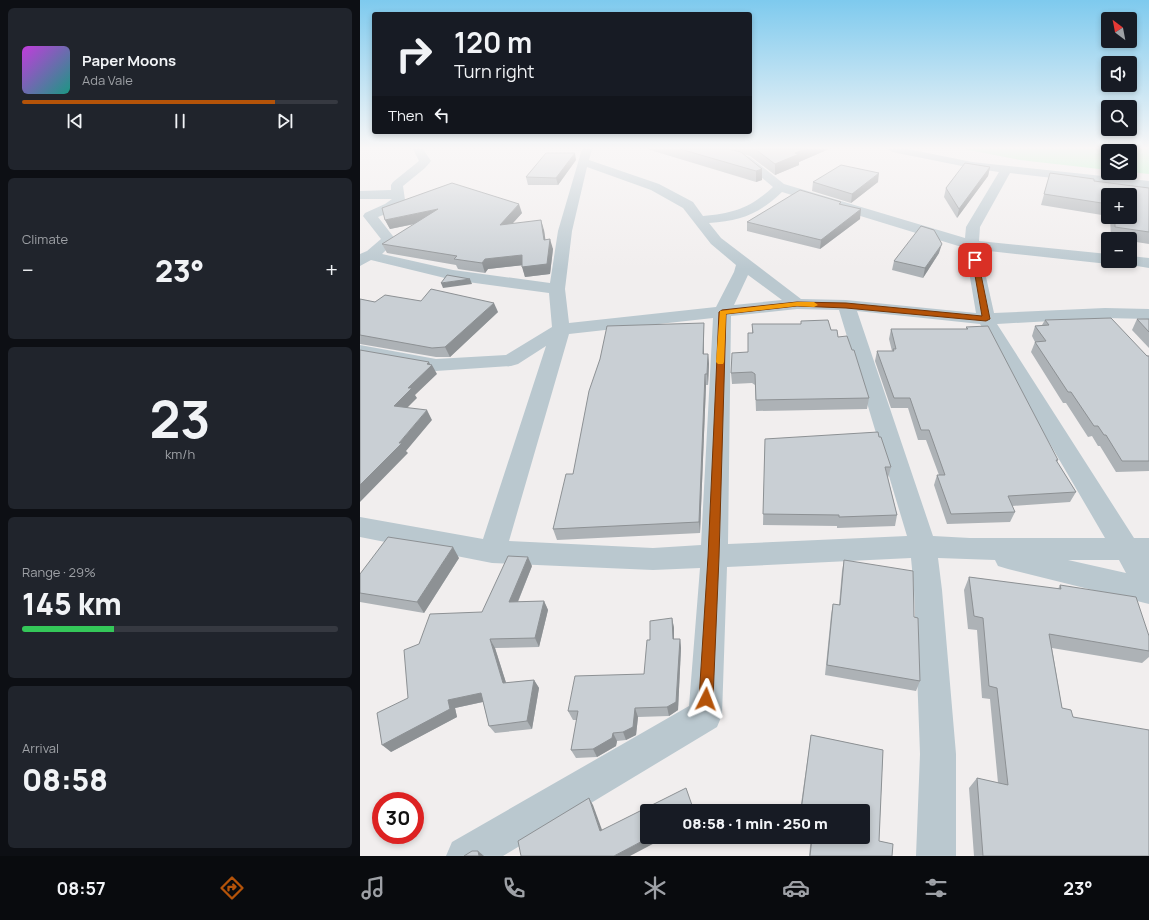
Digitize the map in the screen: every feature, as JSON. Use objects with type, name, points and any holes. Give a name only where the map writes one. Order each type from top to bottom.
[{"type":"street","points":[[364,195],[398,189],[400,199],[398,202],[365,215],[389,240],[365,258]]},
{"type":"street","points":[[492,552],[561,329],[557,289],[565,231],[576,189]]},
{"type":"street","points":[[659,189],[688,205],[716,241],[797,304]]},
{"type":"street","points":[[700,220],[732,218],[747,213],[761,205],[778,189]]},
{"type":"street","points":[[786,189],[972,245],[1101,258]]},
{"type":"street","points":[[995,189],[973,227],[972,245],[986,319],[999,343],[1137,549],[1149,586]]},
{"type":"street","points":[[365,258],[453,275],[557,289]]},
{"type":"street","points":[[1137,262],[1149,263]]},
{"type":"street","points":[[466,856],[705,715],[714,557],[722,312],[742,272],[744,264]]},
{"type":"street","points":[[360,351],[436,365],[511,360],[561,329],[797,304],[846,305],[986,319],[1105,313],[1149,314]]},
{"type":"street","points":[[846,305],[923,546],[928,590],[938,754],[936,856]]},
{"type":"street","points":[[1105,313],[1120,329]]},
{"type":"street","points":[[360,527],[492,552],[653,559],[923,546],[970,549],[1137,549]]},
{"type":"street","points":[[970,549],[1149,591]]},
{"type":"building","points":[[435,189],[471,189],[519,204],[500,225],[541,220],[544,240],[550,239],[547,264],[522,267],[522,255],[485,259],[482,263],[454,259],[457,256],[382,244],[438,209],[385,220],[382,208]]},
{"type":"building","points":[[836,189],[858,189],[852,194]]},
{"type":"building","points":[[947,189],[974,189],[959,209]]},
{"type":"building","points":[[1045,189],[1101,189],[1101,203],[1044,194]]},
{"type":"building","points":[[1137,189],[1149,189],[1149,232],[1115,227],[1115,224],[1137,224]]},
{"type":"building","points":[[800,190],[841,202],[839,204],[861,209],[821,240],[747,222]]},
{"type":"building","points":[[921,226],[934,230],[942,244],[925,268],[894,261]]},
{"type":"building","points":[[447,275],[470,279],[441,283]]},
{"type":"building","points":[[431,289],[494,303],[445,347],[432,348],[360,335],[360,299],[375,302],[385,295],[421,301]]},
{"type":"building","points":[[1111,318],[1147,356],[1149,356],[1149,461],[1122,461],[1106,435],[1104,435],[1098,426],[1094,426],[1071,392],[1068,392],[1035,342],[1046,341],[1035,326],[1049,325],[1045,320]]},
{"type":"building","points":[[1137,319],[1149,319],[1149,332]]},
{"type":"building","points":[[828,320],[831,330],[837,330],[838,337],[847,336],[852,350],[854,350],[869,398],[756,400],[755,374],[752,372],[731,373],[732,353],[748,352],[748,333],[753,333],[752,324],[801,324],[801,321]]},
{"type":"building","points":[[704,323],[703,354],[708,354],[707,374],[705,374],[699,522],[553,529],[566,474],[573,474],[589,391],[600,359],[607,326]]},
{"type":"building","points":[[988,326],[1058,460],[1056,460],[1076,492],[1008,496],[1015,512],[951,514],[937,475],[945,475],[929,430],[921,430],[910,398],[894,398],[877,351],[894,351],[893,349],[896,349],[891,329],[968,329],[966,327]]},
{"type":"building","points":[[360,350],[429,362],[427,364],[432,365],[408,388],[412,388],[394,406],[427,410],[399,443],[402,443],[360,485]]},
{"type":"building","points":[[878,432],[891,467],[885,467],[897,515],[839,517],[839,515],[763,514],[765,439]]},
{"type":"building","points":[[388,537],[453,547],[417,602],[360,593],[360,574]]},
{"type":"building","points":[[508,556],[528,557],[509,602],[544,601],[535,638],[490,639],[503,683],[534,680],[527,721],[489,726],[481,693],[448,700],[450,709],[382,745],[377,713],[408,698],[404,650],[419,644],[430,614],[482,612]]},
{"type":"building","points":[[844,560],[913,571],[914,617],[918,618],[920,681],[827,665],[833,604],[840,605]]},
{"type":"building","points":[[969,577],[1061,589],[1060,585],[1136,597],[1149,636],[1149,651],[1049,634],[1062,708],[1071,710],[1073,717],[1149,730],[1149,856],[983,856],[977,778],[1008,785],[997,688],[989,686],[983,618],[974,616]]},
{"type":"building","points":[[672,618],[673,639],[680,639],[676,702],[667,707],[635,708],[633,727],[623,732],[613,733],[612,738],[593,749],[571,750],[578,711],[568,711],[575,676],[644,674],[647,640],[650,640],[650,621]]},
{"type":"building","points":[[811,735],[883,750],[879,841],[893,844],[892,856],[810,856],[811,844],[870,844],[870,804],[802,804]]},
{"type":"building","points":[[686,788],[692,804],[654,804]]},
{"type":"building","points":[[589,798],[600,831],[640,811],[640,842],[614,856],[521,856],[518,841]]},
{"type":"building","points":[[472,851],[478,851],[479,856],[464,856]]},
{"type":"slow traffic","points":[[720,362],[722,312],[797,304],[814,305]]},
{"type":"route","points":[[706,699],[714,557],[722,312],[797,304],[846,305],[986,319],[975,260]]}]
